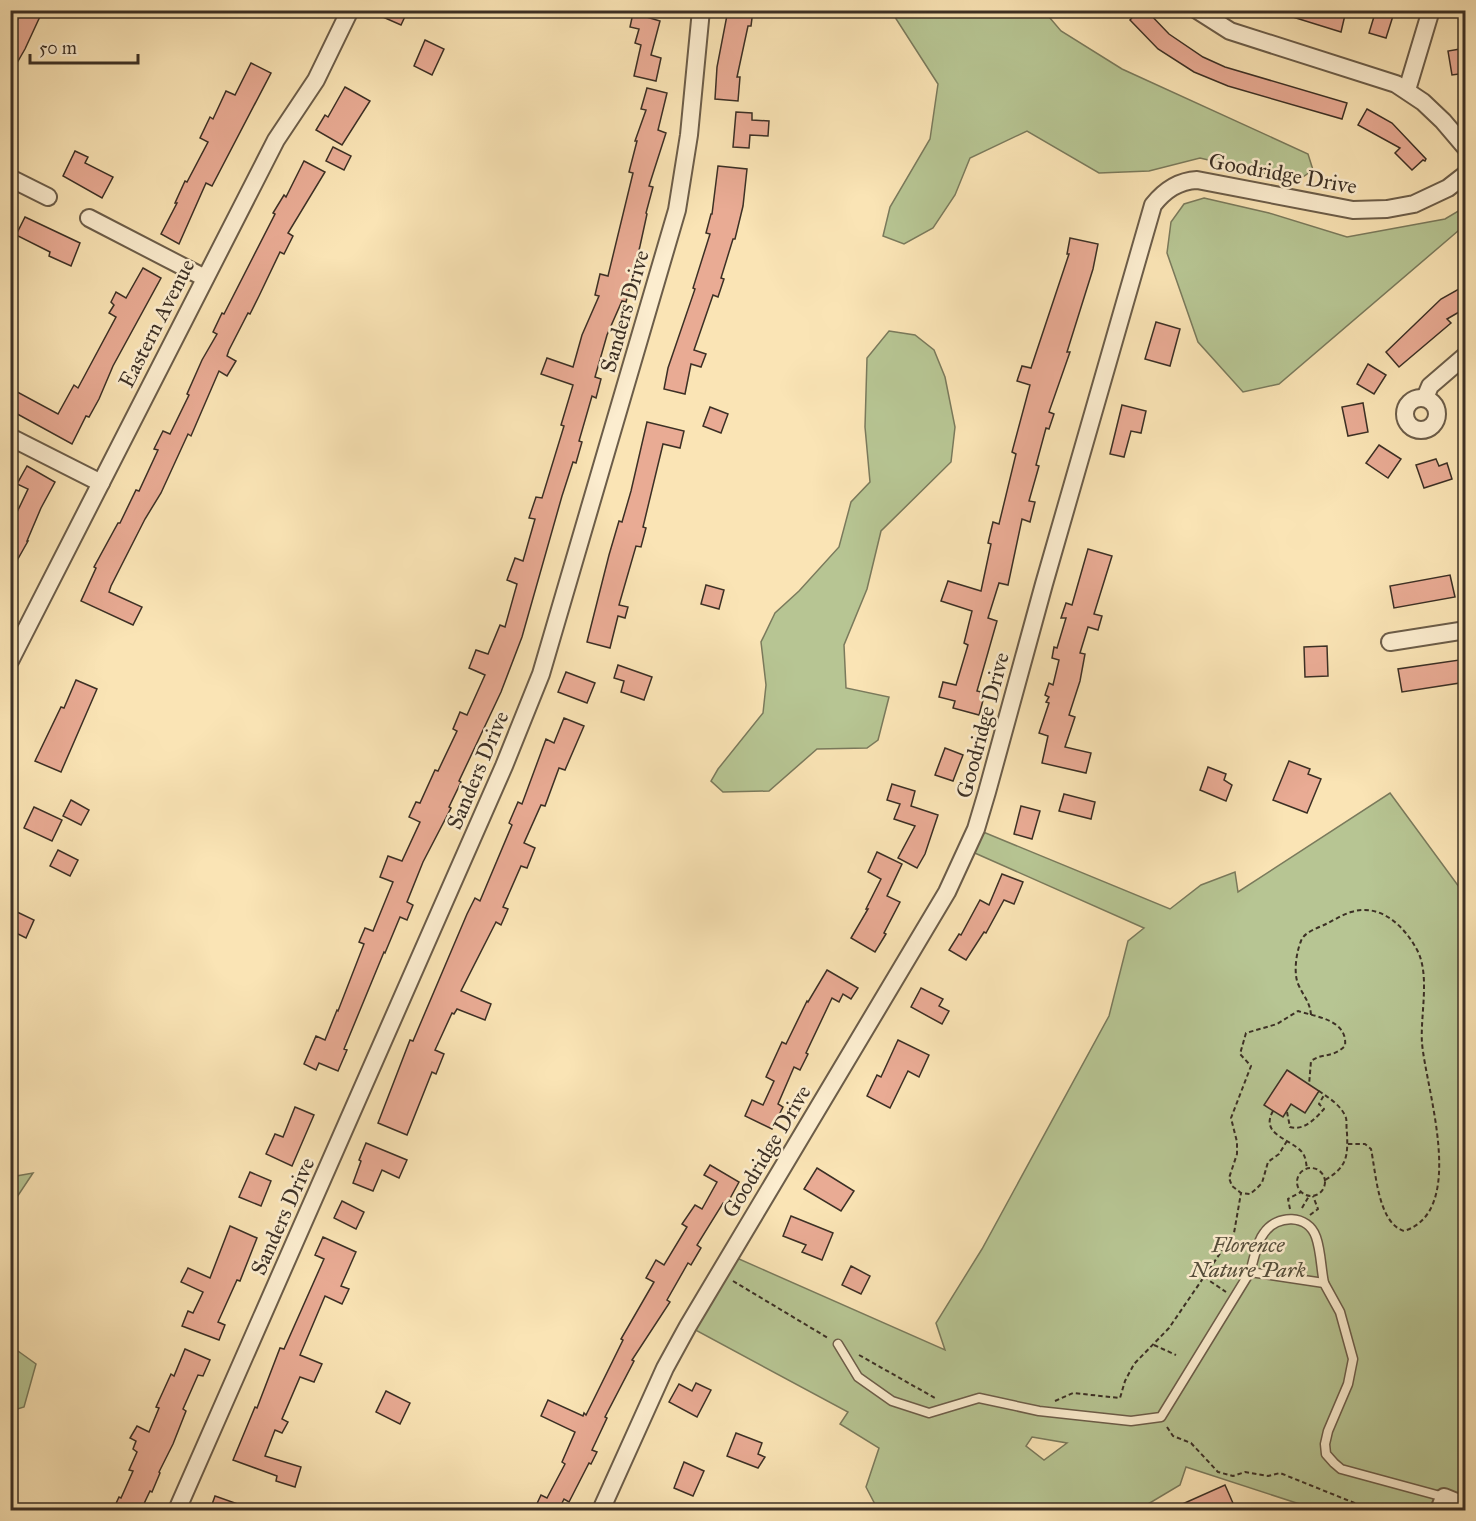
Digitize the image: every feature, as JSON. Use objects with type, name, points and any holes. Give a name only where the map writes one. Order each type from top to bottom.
[{"type":"street","name":"Eastern Avenue","points":[[10,661],[276,140],[316,80],[350,10]]},
{"type":"street","name":"Sanders Drive","points":[[177,1510],[504,766],[542,674],[677,210],[689,135],[701,10]]},
{"type":"street","points":[[1197,10],[1230,31],[1375,76],[1407,90],[1443,121],[1466,148]]},
{"type":"street","points":[[1407,90],[1431,10]]},
{"type":"street","name":"Goodridge Drive","points":[[601,1510],[665,1368],[947,892],[976,829],[1153,205],[1171,187],[1184,181],[1197,180],[1353,210],[1387,209],[1414,204],[1448,188],[1466,174]]},
{"type":"street","points":[[10,178],[48,197]]},
{"type":"street","points":[[89,218],[205,278]]},
{"type":"street","points":[[1425,398],[1430,386],[1466,355]]},
{"type":"street","points":[[10,437],[100,483]]},
{"type":"street","points":[[1390,642],[1466,630]]},
{"type":"street","points":[[1442,1504],[1466,1506]]},
{"type":"lane","points":[[838,1344],[858,1377],[892,1401],[929,1413],[979,1398],[1039,1411],[1131,1421],[1161,1417],[1250,1272],[1262,1234],[1277,1222],[1297,1219],[1308,1224],[1316,1237],[1324,1283],[1340,1312],[1353,1359],[1348,1384],[1328,1431],[1325,1444],[1326,1454],[1341,1469],[1442,1504]]},
{"type":"lane","points":[[1250,1272],[1324,1283]]},
{"type":"path","points":[[1311,1015],[1311,1007],[1298,985],[1296,975],[1301,939],[1309,932],[1349,912],[1362,909],[1379,912],[1393,920],[1408,934],[1418,951],[1423,973],[1422,1042],[1430,1098],[1437,1125],[1439,1176],[1433,1204],[1423,1222],[1404,1231],[1396,1228],[1389,1221],[1379,1191],[1371,1149],[1365,1144],[1347,1144]]},
{"type":"path","points":[[1287,1142],[1279,1154],[1268,1162],[1262,1183],[1250,1194],[1241,1193],[1232,1186],[1229,1178],[1237,1154],[1237,1142],[1231,1118],[1251,1066],[1240,1054],[1245,1033],[1277,1024],[1298,1011],[1333,1021],[1346,1037],[1345,1046],[1331,1056],[1319,1056],[1311,1061],[1310,1085]]},
{"type":"path","points":[[1319,1091],[1335,1102],[1346,1118],[1345,1162],[1340,1169],[1325,1180],[1323,1189],[1313,1196],[1301,1192],[1297,1184],[1303,1171],[1307,1169],[1320,1172],[1325,1180]]},
{"type":"path","points":[[1287,1112],[1290,1127],[1296,1128],[1312,1122],[1324,1109],[1319,1104],[1324,1095]]},
{"type":"path","points":[[1273,1111],[1269,1122],[1270,1128],[1302,1152],[1307,1169]]},
{"type":"path","points":[[1287,1219],[1290,1211],[1288,1199],[1301,1192]]},
{"type":"path","points":[[1050,1403],[1073,1393],[1120,1398],[1125,1381],[1134,1364],[1169,1328],[1234,1233],[1241,1193]]},
{"type":"path","points":[[1297,1219],[1309,1196]]},
{"type":"path","points":[[1308,1224],[1310,1215],[1318,1209],[1313,1196]]},
{"type":"path","points":[[720,1273],[838,1344],[940,1401]]},
{"type":"path","points":[[1204,1277],[1226,1292]]},
{"type":"path","points":[[1154,1345],[1176,1355]]},
{"type":"path","points":[[1161,1417],[1173,1436],[1191,1443],[1218,1472],[1233,1476],[1245,1472],[1268,1476],[1280,1473],[1362,1506],[1387,1510]]},
{"type":"green space","points":[[891,11],[1044,11],[1061,31],[1122,69],[1308,154],[1313,170],[1297,181],[1200,158],[1149,171],[1099,173],[1027,131],[970,158],[955,195],[933,228],[904,244],[883,236],[890,207],[930,139],[938,84]]},
{"type":"green space","points":[[1204,198],[1269,213],[1347,237],[1445,219],[1465,207],[1465,225],[1279,384],[1243,392],[1198,342],[1167,253],[1171,222],[1184,204]]},
{"type":"green space","points":[[889,331],[915,335],[934,350],[945,377],[955,427],[951,462],[881,531],[867,589],[844,645],[846,688],[889,697],[878,740],[867,748],[817,749],[769,791],[723,792],[711,781],[763,713],[766,685],[761,642],[775,613],[799,591],[839,547],[851,502],[870,482],[865,427],[867,358]]},
{"type":"green space","name":"Florence Nature Park","points":[[1390,793],[1465,895],[1465,1510],[1318,1510],[1186,1467],[1180,1485],[1143,1507],[1132,1510],[878,1510],[866,1487],[879,1448],[840,1424],[848,1412],[688,1326],[730,1255],[945,1350],[936,1323],[982,1249],[1109,1016],[1128,941],[1144,928],[968,850],[976,829],[1170,909],[1201,885],[1235,872],[1238,892]],"holes":[[[1032,1437],[1067,1443],[1044,1460],[1026,1446]]]},
{"type":"green space","points":[[33,1173],[11,1206],[11,1177]]},
{"type":"green space","points":[[11,1346],[36,1364],[24,1407],[11,1411]]},
{"type":"building","points":[[22,10],[43,10],[10,75],[10,29],[14,22],[16,23]]},
{"type":"building","points":[[367,10],[408,10],[401,25]]},
{"type":"building","points":[[728,10],[753,10],[737,77],[740,77],[738,101],[715,99],[717,67]]},
{"type":"building","points":[[1139,10],[1146,10],[1169,34],[1203,57],[1225,67],[1347,103],[1342,119],[1228,86],[1194,72],[1158,49],[1130,20]]},
{"type":"building","points":[[1284,10],[1329,10],[1345,15],[1341,32],[1283,14]]},
{"type":"building","points":[[1376,10],[1393,16],[1386,38],[1369,33]]},
{"type":"building","points":[[633,13],[660,21],[651,55],[661,58],[656,81],[634,76],[641,45],[635,43],[639,29],[630,27]]},
{"type":"building","points":[[425,40],[444,49],[432,75],[414,66]]},
{"type":"building","points":[[1466,48],[1466,73],[1452,75],[1448,51]]},
{"type":"building","points":[[251,63],[271,73],[212,186],[206,183],[179,244],[161,234],[185,181],[187,182],[208,142],[200,138],[210,117],[213,119],[226,91],[235,95]]},
{"type":"building","points":[[345,87],[370,101],[342,145],[316,130],[325,115],[328,117]]},
{"type":"building","points":[[647,88],[667,93],[658,130],[666,133],[649,186],[653,187],[626,302],[622,301],[607,335],[595,377],[601,379],[596,398],[592,396],[579,441],[582,442],[576,463],[573,462],[562,496],[522,637],[501,692],[459,781],[461,782],[449,807],[451,808],[423,862],[407,902],[413,905],[407,920],[400,917],[384,952],[344,1049],[347,1050],[338,1071],[319,1063],[316,1070],[304,1064],[316,1036],[325,1040],[364,944],[359,942],[365,928],[373,931],[393,882],[380,877],[388,856],[402,861],[420,822],[409,817],[416,802],[420,803],[435,770],[438,771],[457,731],[453,729],[460,712],[467,715],[485,675],[469,668],[476,650],[488,654],[500,625],[505,627],[517,584],[507,580],[515,558],[523,561],[535,519],[529,518],[536,497],[542,498],[564,426],[561,425],[573,385],[541,374],[547,358],[573,367],[582,335],[599,296],[595,295],[600,274],[608,276],[633,173],[629,172],[637,141],[635,141],[646,110],[641,109]]},
{"type":"building","points":[[1367,109],[1392,123],[1426,159],[1425,161],[1423,160],[1412,170],[1395,153],[1400,148],[1358,125]]},
{"type":"building","points":[[736,112],[752,113],[752,120],[769,121],[768,136],[750,135],[749,148],[733,147]]},
{"type":"building","points":[[333,147],[351,156],[344,170],[326,161]]},
{"type":"building","points":[[75,151],[88,157],[85,163],[113,177],[102,198],[63,176]]},
{"type":"building","points":[[304,161],[325,172],[288,233],[293,236],[284,254],[280,252],[250,314],[248,313],[229,350],[227,356],[236,361],[227,376],[219,371],[191,436],[188,434],[161,493],[111,586],[109,592],[142,607],[133,625],[81,601],[96,568],[94,567],[136,490],[139,491],[158,450],[154,449],[163,431],[170,434],[189,395],[187,394],[202,360],[217,334],[213,332],[222,313],[224,314],[275,214],[273,213],[284,195],[286,197]]},
{"type":"building","points":[[718,166],[747,169],[743,206],[735,239],[733,239],[721,278],[724,279],[718,297],[713,295],[694,350],[706,354],[701,367],[691,364],[685,394],[664,389],[668,368],[695,289],[693,288],[710,234],[706,233],[712,214]]},
{"type":"building","points":[[25,217],[80,243],[71,266],[49,256],[50,252],[16,235]]},
{"type":"building","points":[[1070,238],[1098,244],[1093,269],[1067,352],[1070,352],[1049,412],[1054,414],[1049,429],[1046,428],[1036,465],[1039,466],[1029,501],[1035,502],[1030,522],[1022,519],[1008,585],[999,583],[988,618],[997,621],[977,691],[985,693],[979,715],[953,708],[955,701],[939,697],[943,682],[956,685],[968,645],[964,643],[972,611],[941,601],[948,581],[981,591],[991,544],[988,543],[993,522],[999,524],[1016,454],[1012,452],[1030,385],[1017,381],[1022,366],[1031,368],[1069,254],[1067,254]]},
{"type":"building","points":[[143,268],[161,278],[113,366],[99,399],[89,417],[86,416],[72,444],[10,410],[10,388],[58,414],[74,385],[78,388],[116,317],[109,313],[114,305],[111,302],[116,292],[126,298]]},
{"type":"building","points":[[1466,285],[1466,308],[1447,319],[1451,323],[1399,367],[1386,352],[1441,299]]},
{"type":"building","points":[[1156,322],[1180,329],[1170,366],[1145,359]]},
{"type":"building","points":[[1368,364],[1386,375],[1374,394],[1357,384]]},
{"type":"building","points":[[1363,403],[1368,432],[1348,436],[1342,407]]},
{"type":"building","points":[[1122,405],[1146,411],[1141,433],[1131,431],[1124,457],[1110,454]]},
{"type":"building","points":[[710,407],[728,414],[721,433],[703,426]]},
{"type":"building","points":[[647,422],[684,431],[680,448],[663,444],[643,527],[646,528],[641,547],[636,546],[619,605],[628,607],[625,618],[618,616],[610,648],[587,642],[609,555],[631,491]]},
{"type":"building","points":[[1379,445],[1401,459],[1388,478],[1366,463]]},
{"type":"building","points":[[1436,459],[1439,466],[1447,463],[1452,479],[1424,488],[1416,465]]},
{"type":"building","points":[[27,466],[55,482],[41,508],[28,541],[10,573],[10,527],[28,489],[17,484]]},
{"type":"building","points":[[1088,549],[1112,556],[1094,614],[1102,616],[1098,630],[1088,627],[1080,653],[1085,654],[1080,681],[1069,715],[1075,717],[1065,747],[1091,753],[1086,773],[1042,763],[1048,736],[1039,733],[1049,703],[1046,702],[1049,697],[1045,695],[1049,683],[1053,685],[1059,660],[1052,658],[1066,618],[1061,618],[1066,603],[1072,605]]},
{"type":"building","points":[[1450,575],[1455,597],[1394,608],[1390,586]]},
{"type":"building","points":[[706,585],[724,590],[719,609],[701,604]]},
{"type":"building","points":[[1327,646],[1328,676],[1305,677],[1304,647]]},
{"type":"building","points":[[1466,659],[1466,682],[1402,692],[1398,669]]},
{"type":"building","points":[[618,665],[652,677],[644,700],[621,692],[624,681],[614,678]]},
{"type":"building","points":[[566,672],[595,683],[587,703],[558,692]]},
{"type":"building","points":[[76,680],[97,689],[61,772],[35,761],[61,707],[64,708]]},
{"type":"building","points":[[564,718],[584,726],[565,770],[559,768],[545,806],[541,805],[524,843],[535,848],[527,868],[521,866],[503,907],[508,909],[501,925],[496,922],[461,991],[491,1004],[485,1020],[457,1009],[454,1014],[452,1013],[435,1050],[444,1054],[436,1074],[432,1072],[407,1135],[378,1123],[410,1040],[413,1041],[467,914],[475,898],[480,901],[512,825],[509,823],[518,802],[522,804],[546,739],[554,743]]},
{"type":"building","points":[[945,748],[963,755],[953,781],[935,775]]},
{"type":"building","points":[[1289,761],[1310,769],[1308,774],[1321,779],[1307,813],[1273,800]]},
{"type":"building","points":[[1208,767],[1226,774],[1224,780],[1232,785],[1226,801],[1200,790]]},
{"type":"building","points":[[892,784],[915,791],[911,806],[938,815],[925,854],[917,868],[898,858],[915,826],[894,819],[900,804],[887,800]]},
{"type":"building","points":[[1064,794],[1095,802],[1091,819],[1059,811]]},
{"type":"building","points":[[71,800],[89,810],[81,825],[63,816]]},
{"type":"building","points":[[1021,806],[1040,811],[1032,839],[1014,834]]},
{"type":"building","points":[[34,807],[62,820],[52,841],[24,828]]},
{"type":"building","points":[[58,850],[78,860],[70,876],[50,866]]},
{"type":"building","points":[[877,852],[902,864],[887,896],[900,902],[875,952],[851,938],[868,909],[866,909],[881,879],[868,872]]},
{"type":"building","points":[[1002,874],[1023,882],[1014,904],[1004,900],[986,933],[984,932],[966,960],[949,950],[959,934],[961,935],[980,900],[989,905]]},
{"type":"building","points":[[15,911],[34,920],[26,938],[10,930],[10,920]]},
{"type":"building","points":[[827,970],[858,988],[851,999],[843,994],[839,1002],[832,998],[800,1070],[794,1067],[778,1104],[783,1107],[772,1129],[745,1116],[752,1100],[763,1105],[774,1081],[766,1077],[782,1042],[786,1044],[807,1001]]},
{"type":"building","points":[[921,988],[943,999],[939,1006],[949,1011],[942,1024],[911,1007]]},
{"type":"building","points":[[898,1040],[929,1055],[919,1077],[908,1071],[890,1108],[867,1096],[877,1075],[881,1077]]},
{"type":"building","points":[[1287,1070],[1319,1091],[1305,1113],[1291,1104],[1283,1117],[1264,1105]]},
{"type":"building","points":[[295,1107],[314,1115],[292,1166],[266,1154],[275,1134],[283,1137]]},
{"type":"building","points":[[366,1143],[407,1160],[399,1178],[382,1170],[373,1191],[353,1183]]},
{"type":"building","points":[[710,1165],[739,1182],[727,1204],[723,1203],[697,1245],[701,1248],[691,1265],[688,1263],[667,1300],[670,1302],[632,1360],[634,1361],[605,1417],[607,1418],[592,1450],[597,1452],[569,1502],[564,1499],[561,1505],[574,1510],[534,1510],[541,1495],[547,1498],[565,1464],[562,1462],[575,1432],[541,1416],[548,1400],[583,1416],[584,1413],[586,1415],[623,1340],[621,1339],[654,1282],[646,1278],[656,1260],[664,1265],[687,1227],[682,1224],[695,1205],[702,1209],[717,1182],[704,1175]]},
{"type":"building","points":[[817,1168],[854,1191],[841,1211],[804,1189]]},
{"type":"building","points":[[250,1172],[271,1181],[261,1206],[239,1197]]},
{"type":"building","points":[[342,1201],[364,1212],[356,1229],[334,1218]]},
{"type":"building","points":[[791,1216],[833,1233],[822,1260],[802,1252],[806,1245],[783,1236]]},
{"type":"building","points":[[230,1226],[257,1238],[240,1281],[237,1280],[218,1322],[225,1325],[219,1340],[182,1326],[188,1311],[193,1313],[203,1292],[181,1282],[188,1268],[210,1278]]},
{"type":"building","points":[[323,1237],[356,1252],[341,1286],[349,1289],[342,1304],[325,1296],[300,1355],[322,1364],[314,1382],[300,1377],[282,1419],[288,1422],[282,1433],[275,1430],[265,1456],[301,1467],[295,1487],[276,1481],[277,1476],[233,1460],[255,1407],[257,1408],[280,1348],[284,1349],[324,1259],[315,1255]]},
{"type":"building","points":[[851,1266],[870,1276],[861,1294],[842,1285]]},
{"type":"building","points":[[185,1349],[210,1360],[203,1376],[198,1375],[183,1409],[186,1411],[173,1444],[152,1492],[150,1491],[142,1508],[149,1510],[113,1510],[133,1471],[129,1470],[137,1452],[133,1449],[136,1441],[130,1438],[137,1426],[149,1432],[159,1408],[156,1407],[171,1374],[174,1376]]},
{"type":"building","points":[[696,1383],[711,1390],[697,1417],[669,1402],[679,1384],[692,1391]]},
{"type":"building","points":[[386,1391],[410,1403],[400,1424],[376,1412]]},
{"type":"building","points":[[736,1433],[762,1443],[758,1454],[765,1457],[758,1468],[727,1456]]},
{"type":"building","points":[[684,1462],[704,1471],[693,1496],[674,1488]]},
{"type":"building","points":[[1225,1485],[1236,1510],[1169,1510]]},
{"type":"building","points":[[215,1496],[252,1509],[210,1510]]}]
